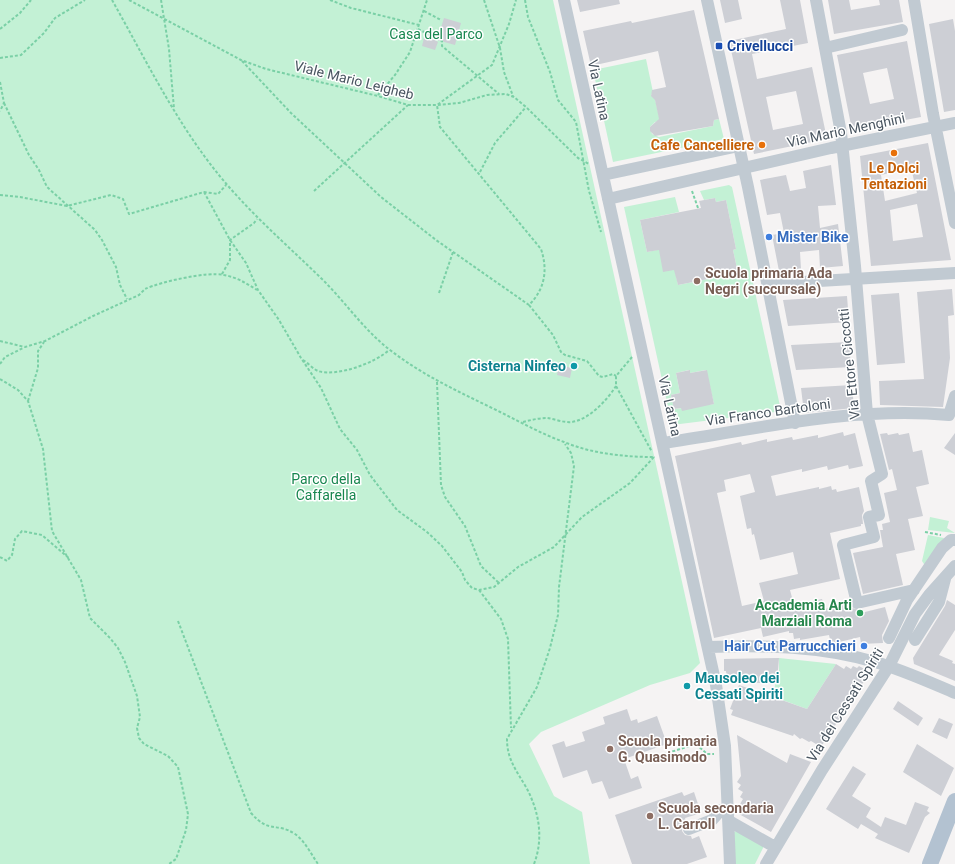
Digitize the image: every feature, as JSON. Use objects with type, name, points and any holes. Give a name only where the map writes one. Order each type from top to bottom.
[{"type":"main road","points":[[930,864],[955,801]]},
{"type":"street","name":"Via Latina","points":[[564,0],[709,647],[723,731],[729,817],[730,864]]},
{"type":"street","points":[[707,0],[768,284],[795,423]]},
{"type":"street","name":"Via Ettore Ciccotti","points":[[816,0],[842,146],[856,279],[867,414],[882,474],[871,481],[879,515],[869,517],[874,537],[842,545],[857,604],[914,590]]},
{"type":"street","points":[[914,0],[955,223]]},
{"type":"street","points":[[825,48],[902,30]]},
{"type":"street","name":"Via Mario Menghini","points":[[608,199],[743,167],[955,123]]},
{"type":"street","points":[[603,175],[739,146]]},
{"type":"street","points":[[768,284],[955,273]]},
{"type":"street","name":"Via Franco Bartoloni","points":[[663,443],[795,423],[867,414],[911,413],[949,415],[955,396]]},
{"type":"street","points":[[889,638],[914,590],[942,548],[953,540]]},
{"type":"street","name":"Via dei Cessati Spiriti","points":[[766,864],[775,846],[889,666],[915,614],[929,594],[955,566]]},
{"type":"street","points":[[915,640],[939,602],[945,578]]},
{"type":"street","points":[[709,647],[800,648],[844,655],[889,666],[955,693]]},
{"type":"street","points":[[689,829],[712,820],[722,810],[729,817],[775,846]]},
{"type":"path","points":[[0,29],[15,18],[31,0]]},
{"type":"path","points":[[0,58],[21,55],[44,33],[55,18],[85,0]]},
{"type":"path","points":[[112,0],[174,110],[204,156],[227,185],[257,219],[324,282],[364,326],[389,349],[437,382],[565,443],[603,453],[631,457],[654,457]]},
{"type":"path","name":"Viale Mario Leigheb","points":[[129,0],[241,60],[266,69],[378,96],[408,105],[437,105],[499,94],[514,97],[583,162],[589,164]]},
{"type":"path","points":[[161,0],[169,49],[174,110]]},
{"type":"path","points":[[330,0],[351,8],[419,25]]},
{"type":"path","points":[[378,96],[395,75],[410,52],[427,0]]},
{"type":"path","points":[[484,0],[500,48],[504,72],[514,97]]},
{"type":"path","points":[[516,0],[500,48],[492,65],[437,105],[440,127],[479,172],[541,249],[546,263],[545,275],[537,297],[529,305]]},
{"type":"path","points":[[525,0],[528,17],[550,72],[558,100],[576,122],[583,162],[601,232]]},
{"type":"path","points":[[424,11],[441,20]]},
{"type":"path","points":[[418,29],[442,41],[442,46],[499,94]]},
{"type":"path","points":[[241,60],[291,113],[344,164],[402,215],[529,305],[553,335],[561,352],[565,355],[587,361],[599,376],[602,377],[614,374],[616,376]]},
{"type":"path","points":[[0,82],[4,103],[29,156],[39,170],[47,186],[66,206],[90,225],[102,240],[116,268],[120,285],[127,299]]},
{"type":"path","points":[[0,111],[4,103]]},
{"type":"path","points":[[314,191],[408,105]]},
{"type":"path","points":[[479,172],[495,143],[526,107]]},
{"type":"path","points":[[689,180],[698,208]]},
{"type":"path","points":[[0,195],[20,197],[66,206],[110,195],[122,199],[129,214],[204,192],[218,194],[227,185]]},
{"type":"path","points":[[204,192],[230,240],[246,262],[258,290],[279,320],[301,358],[321,388],[340,429],[357,450],[370,475],[397,510],[427,532],[442,546],[462,572],[464,580],[472,588],[479,590],[488,589],[500,583],[518,567],[554,547],[582,517],[630,483],[654,457]]},
{"type":"path","points":[[230,240],[254,223],[257,219]]},
{"type":"path","points":[[222,274],[230,260],[230,240]]},
{"type":"path","points":[[438,293],[453,252]]},
{"type":"path","points":[[0,364],[5,356],[25,347],[45,341],[127,299],[139,295],[151,286],[196,276],[222,274],[240,280],[258,290]]},
{"type":"path","points":[[0,341],[25,347]]},
{"type":"path","points":[[28,401],[38,368],[38,351],[45,341]]},
{"type":"path","points":[[301,358],[318,371],[337,373],[361,366],[384,355],[389,349]]},
{"type":"path","points":[[633,357],[616,376],[616,386],[654,457]]},
{"type":"path","points":[[0,379],[18,390],[28,401],[43,449],[52,531],[71,560],[81,580],[90,618],[118,648],[137,696],[140,717],[137,728],[139,738],[144,744],[168,756],[178,767],[188,814],[186,830],[176,859],[169,864]]},
{"type":"path","points":[[437,382],[441,484],[445,497],[464,526],[481,566],[500,583]]},
{"type":"path","points":[[522,422],[536,418],[548,418],[571,422],[584,418],[611,394],[616,386]]},
{"type":"path","points":[[534,864],[539,852],[540,833],[538,818],[532,800],[511,762],[507,748],[507,739],[537,687],[550,648],[558,615],[562,560],[568,532],[574,466],[571,453],[565,443]]},
{"type":"path","points":[[0,558],[7,561],[12,555],[15,539],[22,531],[42,535],[71,560]]},
{"type":"path","points":[[925,532],[945,536],[953,540]]},
{"type":"path","points":[[479,590],[501,619],[508,638],[510,722],[512,728]]},
{"type":"path","points":[[178,621],[251,813],[258,821],[266,826],[285,830],[294,834],[301,840],[318,864]]},
{"type":"path","points":[[658,756],[696,744],[707,754],[717,754]]},
{"type":"green space","name":"Parco della Caffarella","points":[[0,0],[553,0],[700,663],[690,673],[650,685],[541,732],[529,744],[554,796],[582,812],[590,864],[0,864]]},
{"type":"green space","points":[[646,59],[653,92],[651,95],[655,99],[660,121],[655,122],[650,127],[652,134],[659,137],[713,126],[714,120],[719,119],[724,139],[613,162],[593,70]]},
{"type":"green space","name":"Scuola primaria Ada Negri (succursale)","points":[[729,185],[732,187],[780,406],[775,412],[672,425],[624,207],[675,197],[679,212],[640,220],[647,252],[691,243],[672,257],[678,285],[738,273],[733,250],[736,249],[726,200],[716,202],[715,198],[704,200],[700,191]],"holes":[[[689,370],[690,373],[706,370],[714,404],[674,409],[671,395],[680,393],[676,373]]]},
{"type":"green space","points":[[930,517],[949,521],[947,528],[955,533],[928,530]]},
{"type":"green space","points":[[928,535],[944,538],[926,567],[922,561]]},
{"type":"green space","points":[[779,658],[836,664],[807,709],[774,697],[776,674],[779,673]]},
{"type":"green space","points":[[736,831],[764,846],[755,864],[734,864],[734,832]]},
{"type":"building","points":[[577,0],[619,0],[620,4],[580,12]]},
{"type":"building","points":[[720,0],[738,0],[742,19],[725,23]]},
{"type":"building","points":[[780,0],[800,0],[808,43],[752,54],[757,79],[812,67],[827,139],[754,154],[729,41],[786,29]],"holes":[[[796,91],[803,124],[773,130],[766,97]]]},
{"type":"building","points":[[828,0],[849,0],[851,10],[880,5],[879,0],[899,0],[903,22],[834,34]]},
{"type":"building","points":[[694,10],[719,119],[714,120],[713,126],[655,136],[650,131],[650,127],[659,119],[655,100],[651,96],[652,90],[666,87],[658,51],[591,66],[583,31],[631,21],[632,23]]},
{"type":"building","points":[[444,18],[461,23],[455,45],[437,40]]},
{"type":"building","points":[[953,19],[955,31],[955,110],[944,112],[929,24]]},
{"type":"building","points":[[425,34],[438,42],[435,50],[422,46]]},
{"type":"building","points":[[907,41],[921,117],[852,130],[837,55]],"holes":[[[887,68],[894,99],[870,104],[863,73]]]},
{"type":"building","points":[[928,143],[951,260],[871,266],[860,156]],"holes":[[[911,168],[917,193],[885,201],[881,175]],[[917,204],[923,237],[893,241],[890,210]]]},
{"type":"building","points":[[831,165],[836,205],[818,206],[820,228],[838,224],[843,266],[820,268],[819,250],[800,252],[801,269],[779,271],[772,235],[784,233],[780,213],[767,215],[760,180],[786,175],[790,191],[806,188],[803,171]]},
{"type":"building","points":[[715,198],[716,202],[726,200],[736,249],[733,250],[738,273],[678,285],[674,270],[663,272],[659,250],[647,252],[640,220],[701,208],[699,201]]},
{"type":"building","points":[[952,289],[954,315],[948,316],[950,358],[943,407],[880,405],[879,381],[924,379],[917,292]]},
{"type":"building","points":[[899,293],[905,363],[877,365],[871,295]]},
{"type":"building","points":[[847,296],[849,322],[788,326],[783,300]]},
{"type":"building","points":[[849,342],[851,367],[796,370],[791,345]]},
{"type":"building","points":[[559,365],[572,368],[570,378],[557,375]]},
{"type":"building","points":[[690,370],[690,373],[707,370],[714,404],[682,411],[681,408],[674,409],[671,395],[680,393],[676,373]]},
{"type":"building","points":[[852,385],[854,408],[804,413],[801,388]]},
{"type":"building","points":[[843,432],[844,436],[855,433],[863,466],[849,469],[848,465],[828,470],[827,466],[802,472],[802,469],[771,476],[776,496],[819,487],[819,489],[831,486],[832,490],[836,489],[837,492],[859,487],[864,511],[862,515],[863,524],[861,524],[861,526],[830,533],[840,579],[790,590],[794,605],[822,599],[825,609],[849,603],[852,608],[861,610],[861,613],[885,607],[889,621],[882,635],[883,643],[861,644],[860,637],[831,644],[829,635],[800,640],[800,638],[794,639],[793,633],[789,633],[789,631],[763,637],[761,628],[714,638],[675,456],[741,442],[742,445],[767,439],[767,442],[792,437],[793,440],[818,435],[818,438]],"holes":[[[750,474],[755,492],[740,496],[747,529],[751,528],[752,535],[754,534],[760,560],[793,552],[798,574],[759,583],[764,601],[742,606],[717,493],[726,491],[724,480]]]},
{"type":"building","points":[[887,433],[888,435],[898,433],[899,435],[909,433],[913,452],[922,450],[929,484],[916,487],[923,516],[908,519],[915,550],[896,554],[903,585],[863,594],[853,553],[883,547],[880,530],[883,530],[882,524],[890,522],[884,493],[897,490],[892,469],[889,470],[880,434]]},
{"type":"building","points":[[955,433],[955,455],[944,448]]},
{"type":"building","points":[[947,600],[955,605],[955,630],[939,655],[953,661],[952,663],[955,664],[955,681],[914,664],[913,658],[945,606]]},
{"type":"building","points":[[779,658],[777,684],[727,681],[726,671],[724,671],[724,659]]},
{"type":"building","points":[[836,664],[844,669],[846,666],[851,669],[853,666],[857,668],[859,666],[870,672],[821,747],[811,741],[809,742],[802,738],[800,739],[794,734],[793,736],[731,715],[733,710],[730,709],[739,685],[807,709]]},
{"type":"building","points":[[898,701],[923,718],[918,726],[893,709]]},
{"type":"building","points":[[627,709],[631,721],[637,719],[638,723],[657,716],[667,744],[624,759],[631,779],[638,776],[642,788],[609,799],[602,781],[592,784],[587,770],[563,778],[552,745],[564,741],[566,747],[585,741],[582,732],[605,724],[603,717]]},
{"type":"building","points":[[939,718],[953,724],[947,739],[932,732]]},
{"type":"building","points":[[737,735],[787,763],[790,754],[811,762],[771,832],[739,814],[744,806],[740,804],[743,799],[740,797],[743,792],[738,789],[741,785],[737,782],[741,776]]},
{"type":"building","points":[[917,744],[954,768],[941,796],[903,772]]},
{"type":"building","points":[[853,766],[866,774],[852,796],[871,808],[866,817],[881,827],[885,817],[906,825],[915,802],[929,807],[927,811],[930,813],[925,817],[909,853],[875,838],[878,834],[861,824],[858,829],[826,809]]},
{"type":"building","points":[[682,792],[684,796],[694,792],[701,813],[685,818],[686,822],[683,825],[682,831],[685,835],[691,836],[692,839],[699,836],[707,857],[687,864],[632,864],[615,815]]},
{"type":"place","name":"Crivellucci","points":[[719,46]]},
{"type":"place","name":"Cafe Cancelliere","points":[[762,145]]},
{"type":"place","name":"Le Dolci Tentazioni","points":[[894,153]]},
{"type":"place","name":"Mister Bike","points":[[769,237]]},
{"type":"place","name":"Scuola primaria Ada Negri (succursale)","points":[[697,281]]},
{"type":"place","name":"Cisterna Ninfeo","points":[[574,366]]},
{"type":"place","name":"Accademia Arti Marziali Roma","points":[[860,613]]},
{"type":"place","name":"Hair Cut Parrucchieri","points":[[864,646]]},
{"type":"place","name":"Mausoleo dei Cessati Spiriti","points":[[687,686]]},
{"type":"place","name":"Scuola primaria G. Quasimodo","points":[[610,749]]},
{"type":"place","name":"Scuola secondaria L. Carroll","points":[[650,816]]},
{"type":"park label","name":"Casa del Parco","points":[[436,34]]}]
